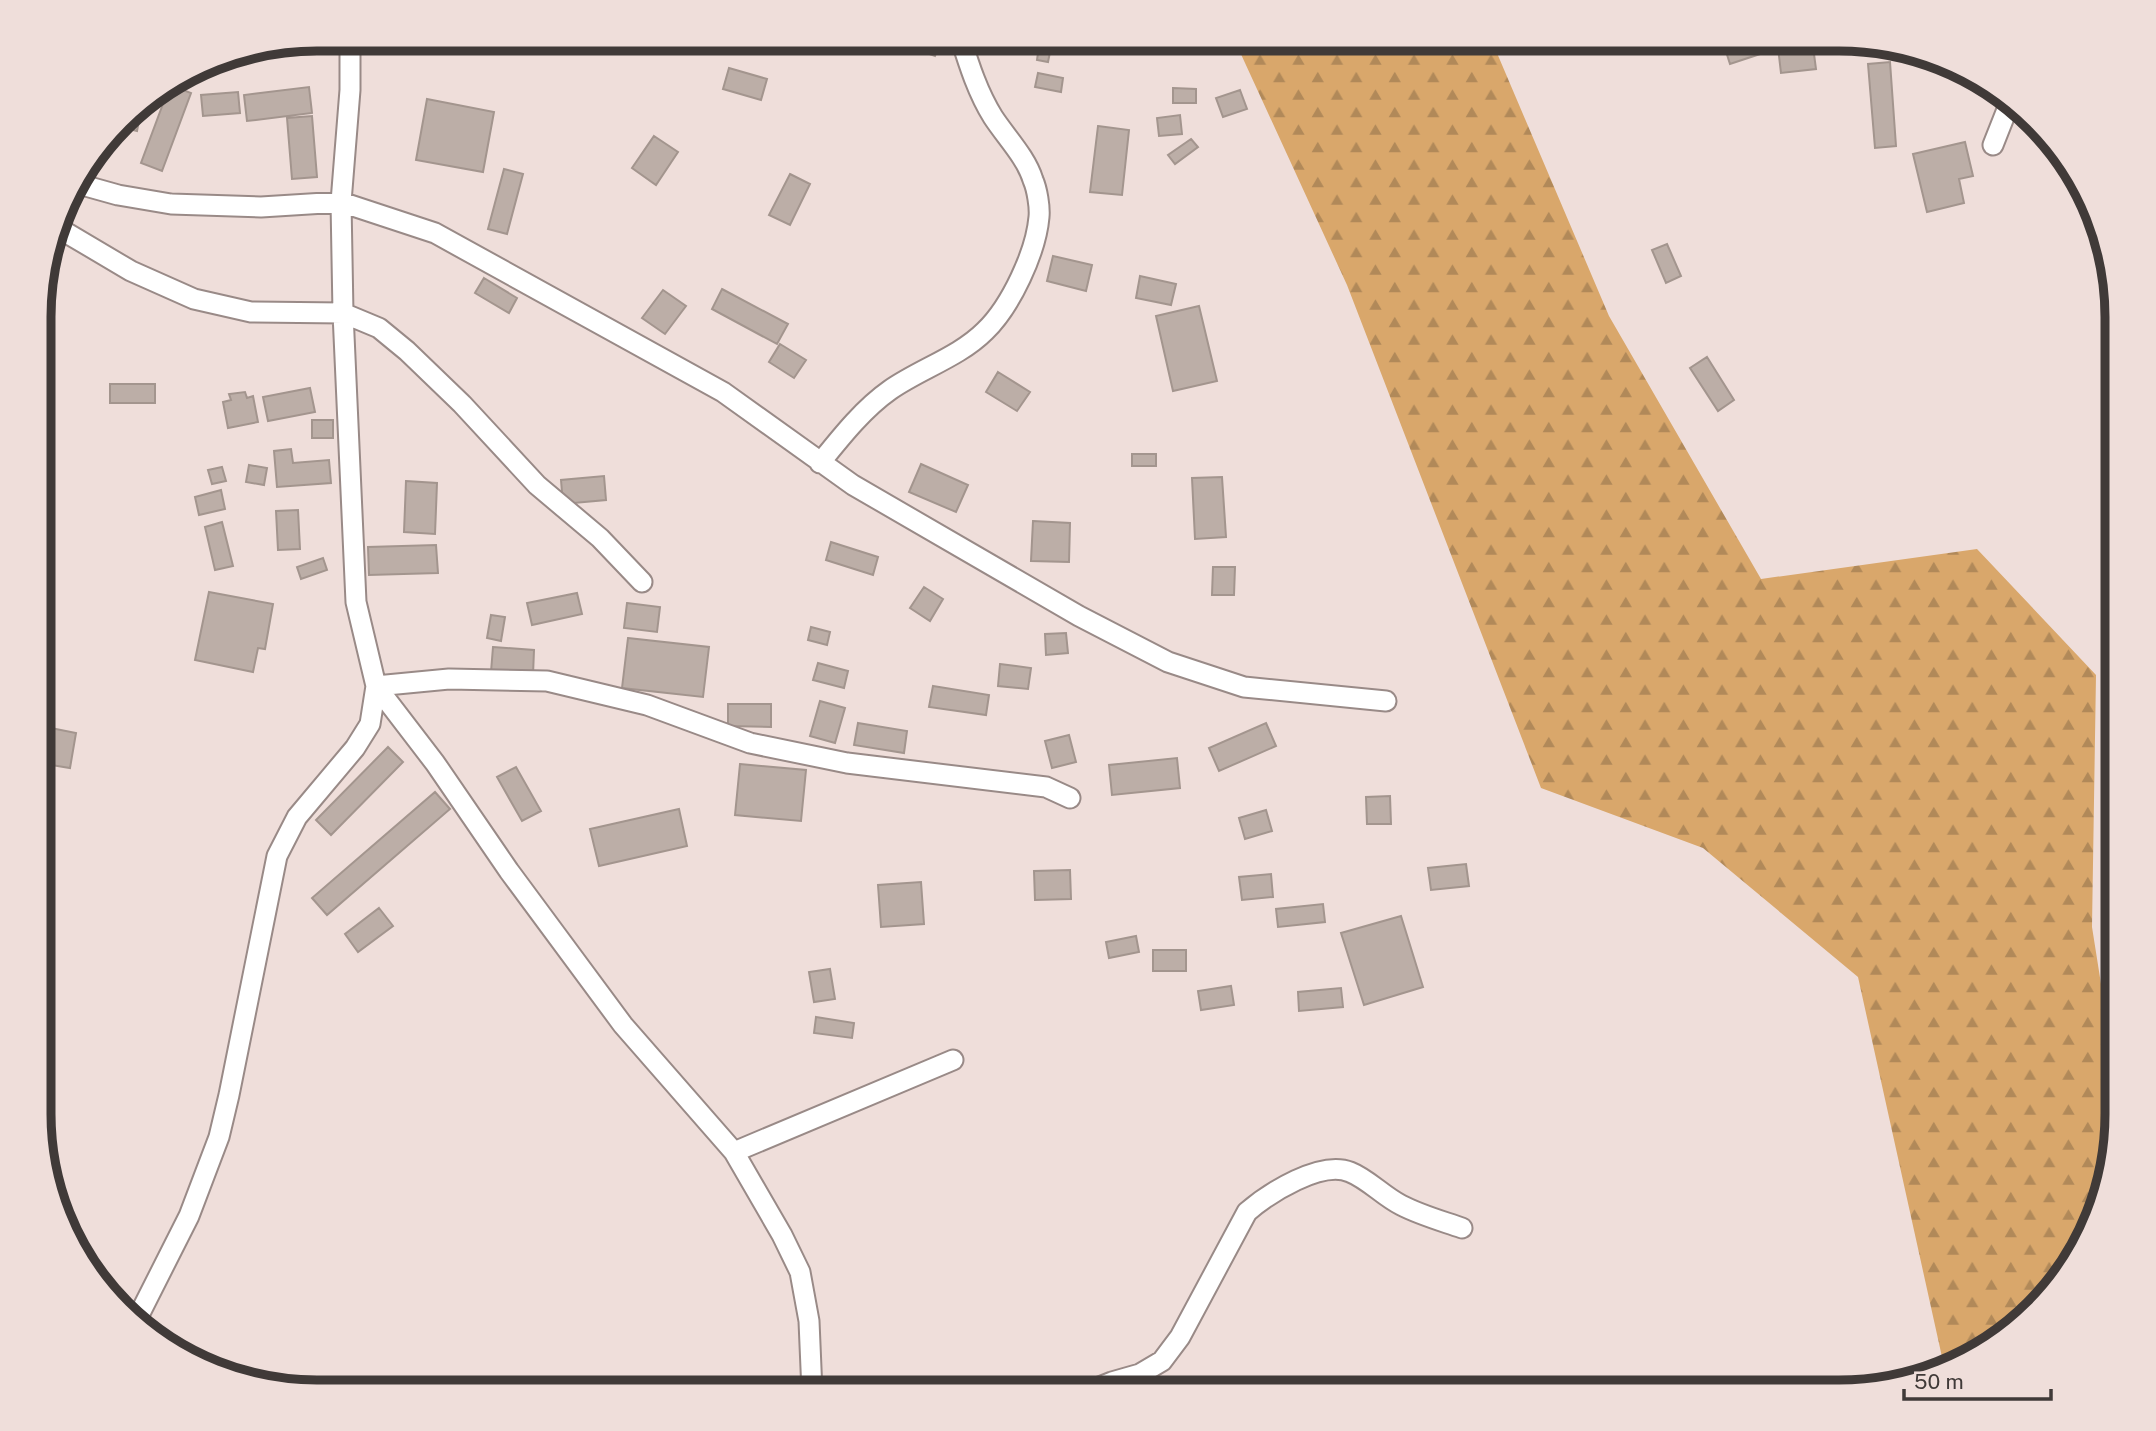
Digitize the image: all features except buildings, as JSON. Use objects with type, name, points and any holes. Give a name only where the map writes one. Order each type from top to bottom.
[{"type":"street","points":[[140,1313],[189,1216],[219,1137],[277,856],[297,817],[364,736],[370,724],[376,686],[356,602],[343,313],[341,202],[350,51]]},
{"type":"street","points":[[820,463],[845,432],[890,391],[943,361],[985,332],[1004,307],[1028,262],[1039,215],[1033,180],[1022,157],[992,115],[970,70],[965,51]]},
{"type":"street","points":[[1993,145],[2007,110]]},
{"type":"street","points":[[85,186],[118,195],[171,204],[261,207],[341,202],[435,233],[723,392],[853,485],[979,559],[1168,662],[1244,687],[1386,701]]},
{"type":"street","points":[[65,232],[131,271],[194,299],[251,312],[343,313],[379,328],[462,404],[537,485],[600,538],[642,582]]},
{"type":"street","points":[[376,686],[450,679],[547,681],[647,705],[750,743],[847,763],[1046,787],[1070,798]]},
{"type":"street","points":[[376,686],[435,763],[509,871],[623,1025],[734,1152],[800,1272],[809,1321],[811,1380]]},
{"type":"street","points":[[734,1152],[953,1060]]},
{"type":"street","points":[[1119,1380],[1140,1374],[1162,1361],[1180,1337],[1247,1212],[1262,1199],[1309,1175],[1337,1170],[1350,1172],[1400,1205],[1462,1228]]},
{"type":"green space","points":[[1240,51],[1496,51],[1609,316],[1761,579],[1977,549],[2096,675],[2092,927],[2105,1009],[2105,1132],[2100,1166],[2091,1200],[2078,1232],[2050,1276],[2015,1314],[1972,1345],[1943,1359],[1858,977],[1703,848],[1541,788],[1347,285]]}]
